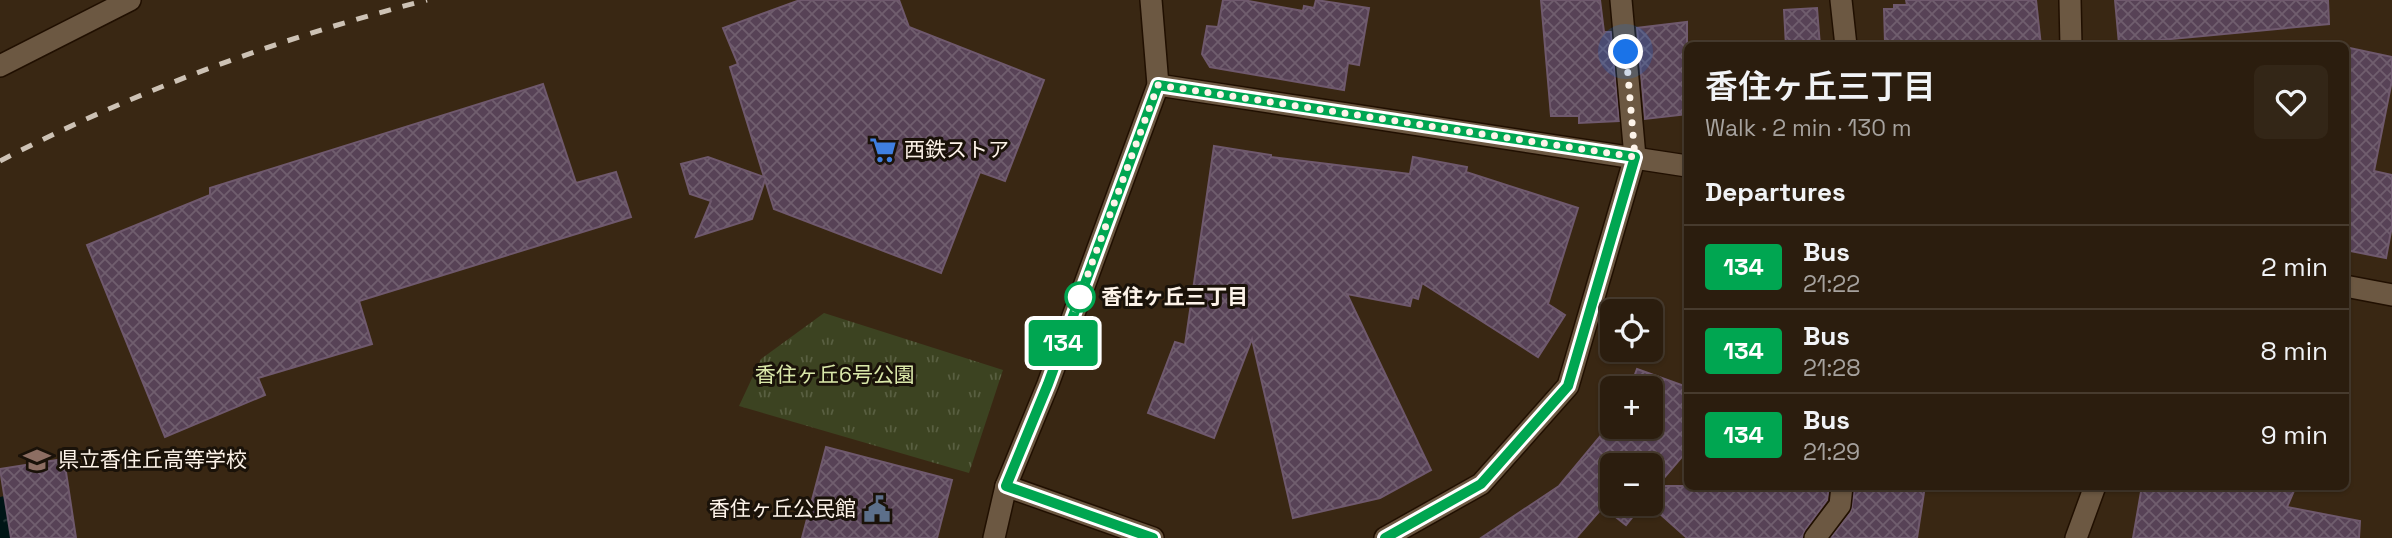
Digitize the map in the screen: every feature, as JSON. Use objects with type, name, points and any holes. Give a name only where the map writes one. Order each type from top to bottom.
[{"type":"street","points":[[0,66],[130,0]]},
{"type":"street","points":[[994,538],[1006,486],[1048,384],[1158,85],[1151,0]]},
{"type":"street","points":[[1385,538],[1481,484],[1568,386],[1635,157],[1621,0]]},
{"type":"street","points":[[1841,0],[1846,42]]},
{"type":"street","points":[[2070,0],[2071,42]]},
{"type":"street","points":[[1158,85],[1684,165]]},
{"type":"street","points":[[2349,287],[2392,295]]},
{"type":"street","points":[[1006,486],[1153,538]]},
{"type":"street","points":[[1815,538],[1840,505],[1842,490]]},
{"type":"street","points":[[2076,538],[2094,490]]},
{"type":"green space","name":"香住ヶ丘6号公園","points":[[824,313],[1003,370],[969,473],[739,406],[761,359]]},
{"type":"water","points":[[4,496],[11,538],[0,538],[0,497]]},
{"type":"building","name":"西鉄ストア","points":[[800,0],[899,0],[909,27],[1044,80],[1005,181],[980,172],[941,273],[774,209],[765,180],[752,219],[696,237],[711,201],[690,194],[681,164],[708,157],[764,177],[730,67],[738,64],[723,28]]},
{"type":"building","points":[[1223,0],[1243,0],[1303,11],[1304,6],[1314,8],[1316,0],[1369,8],[1359,65],[1348,63],[1344,90],[1210,67],[1202,54],[1207,26],[1218,27]]},
{"type":"building","points":[[1541,0],[1600,0],[1604,32],[1611,32],[1619,121],[1579,123],[1579,116],[1551,116]]},
{"type":"building","points":[[1906,0],[2036,0],[2041,42],[1885,42],[1884,9],[1894,9],[1894,5],[1907,5]]},
{"type":"building","points":[[2115,0],[2328,0],[2329,24],[2119,42]]},
{"type":"building","points":[[1817,8],[1820,42],[1786,42],[1784,10]]},
{"type":"building","points":[[1687,22],[1687,42],[1684,42],[1684,114],[1645,119],[1637,28]]},
{"type":"building","points":[[2349,48],[2392,57],[2392,80],[2374,171],[2392,175],[2392,226],[2386,258],[2349,251]]},
{"type":"building","points":[[543,84],[576,183],[616,172],[631,217],[359,301],[372,344],[258,378],[265,395],[165,437],[87,245],[210,195],[210,188]]},
{"type":"building","points":[[1214,146],[1271,157],[1410,174],[1413,157],[1467,167],[1466,172],[1578,208],[1548,304],[1565,315],[1538,357],[1422,283],[1418,299],[1412,297],[1410,306],[1347,294],[1431,470],[1380,498],[1293,518],[1252,339],[1214,438],[1148,413],[1175,342],[1185,345]]},
{"type":"building","points":[[1637,369],[1656,376],[1634,376]]},
{"type":"building","points":[[1663,378],[1684,386],[1684,454],[1663,479],[1663,453],[1600,453],[1600,510],[1576,538],[1481,538],[1559,486],[1600,437],[1600,439],[1663,439]]},
{"type":"building","name":"香住ヶ丘公民館","points":[[826,447],[952,480],[937,538],[802,538]]},
{"type":"building","points":[[64,459],[76,538],[11,538],[0,469]]},
{"type":"building","points":[[1663,486],[1684,486],[1684,490],[1828,490],[1827,500],[1802,538],[1687,538],[1662,516]]},
{"type":"building","points":[[1854,490],[1924,490],[1917,538],[1831,538],[1851,512]]},
{"type":"building","points":[[2141,490],[2294,490],[2287,507],[2360,521],[2359,538],[2133,538]]},
{"type":"building","points":[[1614,516],[1633,516],[1626,525]]},
{"type":"railway","points":[[0,161],[103,112],[209,68],[317,31],[427,0]]},
{"type":"bus line","name":"134","points":[[1153,538],[1006,486],[1048,384],[1158,85],[1635,157],[1568,386],[1481,484],[1385,538]]},
{"type":"place","name":"西鉄ストア","points":[[883,150]]},
{"type":"place","name":"香住ヶ丘三丁目","points":[[1080,297]]},
{"type":"place","name":"県立香住丘高等学校","points":[[37,460]]},
{"type":"place","name":"香住ヶ丘公民館","points":[[877,509]]},
{"type":"route","points":[[1080,297],[1075,309],[1158,85],[1635,157],[1626,52]]}]
